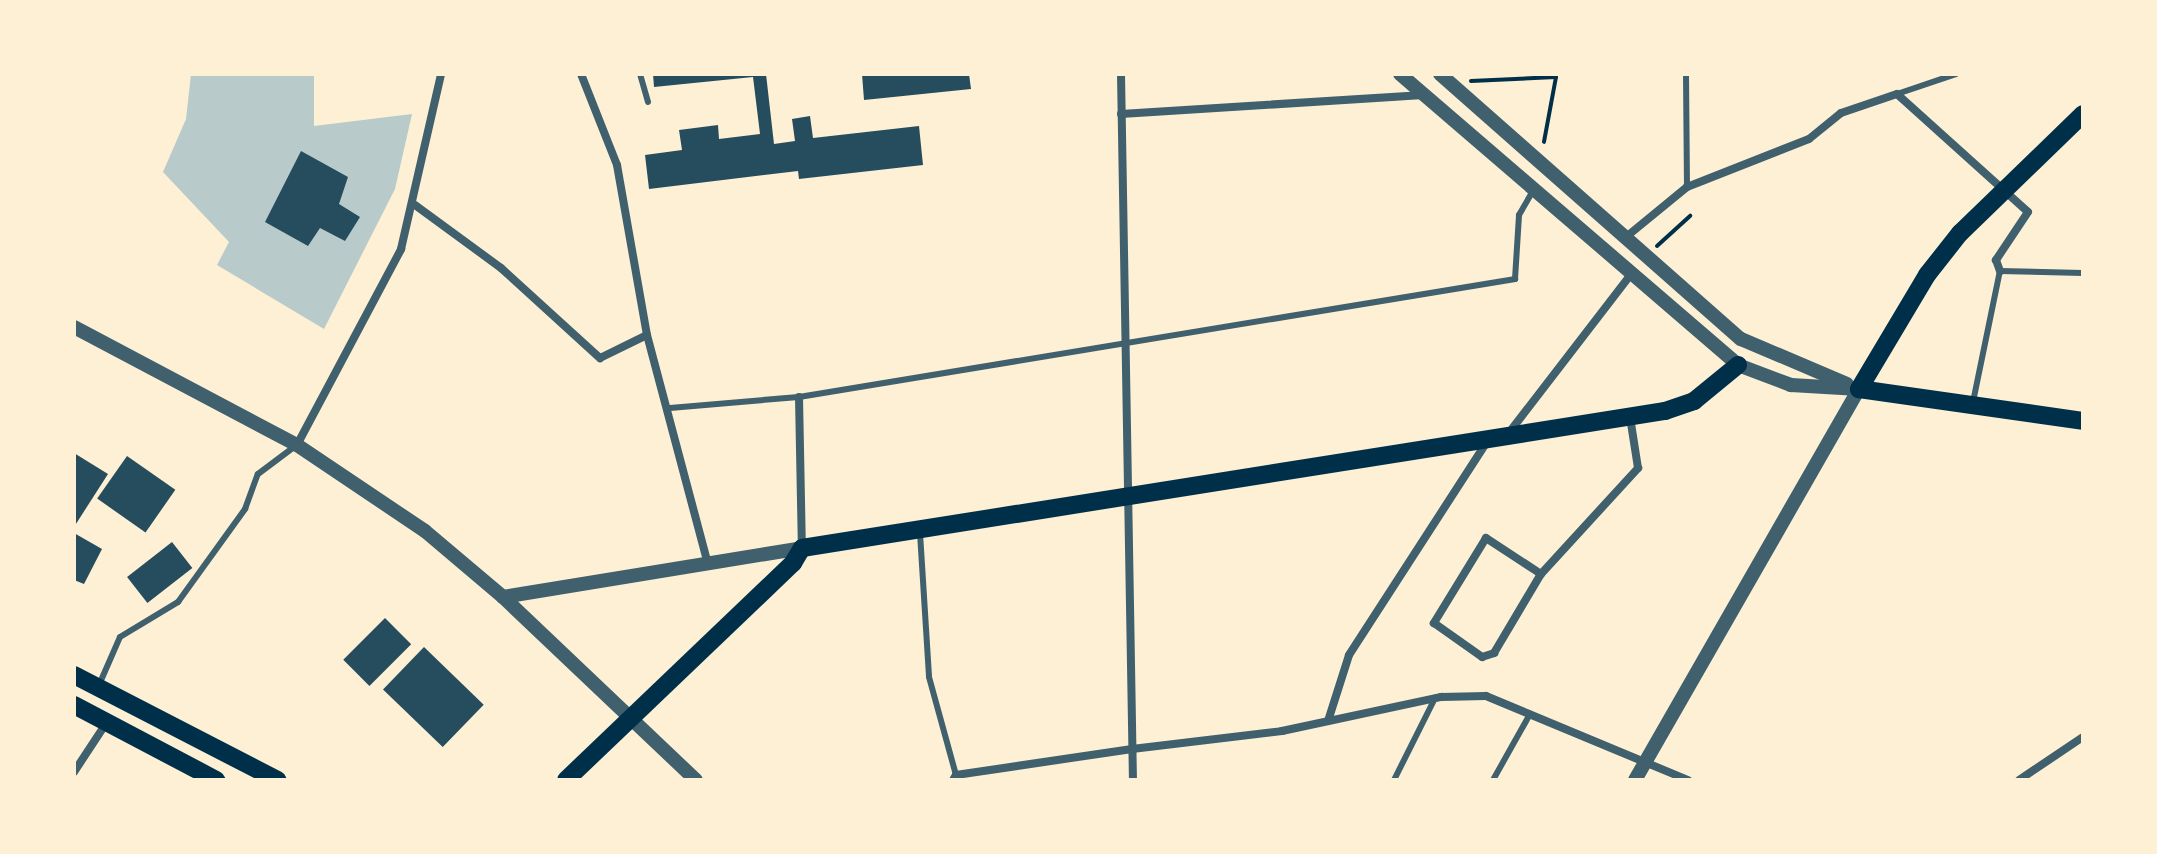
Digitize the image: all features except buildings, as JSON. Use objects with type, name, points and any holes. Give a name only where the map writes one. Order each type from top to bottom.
[{"type":"main road","points":[[2083,114],[2004,189],[1927,275],[1859,389],[2083,421]]},
{"type":"main road","points":[[566,780],[793,563],[802,548],[1630,417],[1694,401],[1738,365]]},
{"type":"main road","points":[[74,675],[277,780]]},
{"type":"main road","points":[[74,705],[216,780]]},
{"type":"street","points":[[297,445],[401,249],[415,205],[441,74]]},
{"type":"street","points":[[581,74],[617,165],[647,335],[670,408],[708,564]]},
{"type":"street","points":[[1121,74],[1133,780]]},
{"type":"street","points":[[1400,74],[1738,365],[1791,385],[1859,389]]},
{"type":"street","points":[[1445,78],[1741,339],[1859,389]]},
{"type":"street","points":[[1626,237],[1687,187],[1809,139],[1841,113],[1897,94],[2028,212],[1996,260],[2000,271]]},
{"type":"street","points":[[1121,114],[1423,95]]},
{"type":"street","points":[[415,205],[489,258],[600,358],[647,335]]},
{"type":"street","points":[[1328,721],[1349,655],[1498,437],[1632,273]]},
{"type":"street","points":[[74,327],[297,445],[425,531],[503,597],[696,780]]},
{"type":"street","points":[[1635,780],[1859,389]]},
{"type":"street","points":[[503,597],[802,548],[799,397]]},
{"type":"street","points":[[1541,574],[1486,538],[1434,623],[1488,658],[1541,574],[1638,468],[1630,417]]},
{"type":"street","points":[[955,777],[1328,721],[1435,698],[1486,696],[1688,780]]},
{"type":"street","points":[[74,772],[107,722]]},
{"type":"street","points":[[2019,780],[2083,737]]},
{"type":"lane","points":[[640,74],[648,102]]},
{"type":"lane","points":[[1686,74],[1687,187]]},
{"type":"lane","points":[[1897,94],[1956,74]]},
{"type":"lane","points":[[670,408],[799,397],[1515,279],[1519,215],[1534,189]]},
{"type":"lane","points":[[1972,405],[2000,271],[2083,273]]},
{"type":"lane","points":[[98,687],[120,637],[178,602],[245,509],[258,474],[297,445]]},
{"type":"lane","points":[[920,529],[929,677],[955,777]]},
{"type":"lane","points":[[1394,780],[1435,698]]},
{"type":"lane","points":[[1493,780],[1530,714]]},
{"type":"path","points":[[1445,78],[1556,77],[1540,161]]},
{"type":"path","points":[[1665,238],[1690,216]]},
{"type":"shaded area","points":[[191,74],[314,74],[314,126],[412,114],[395,189],[324,329],[217,265],[229,242],[163,172],[186,119]]}]
